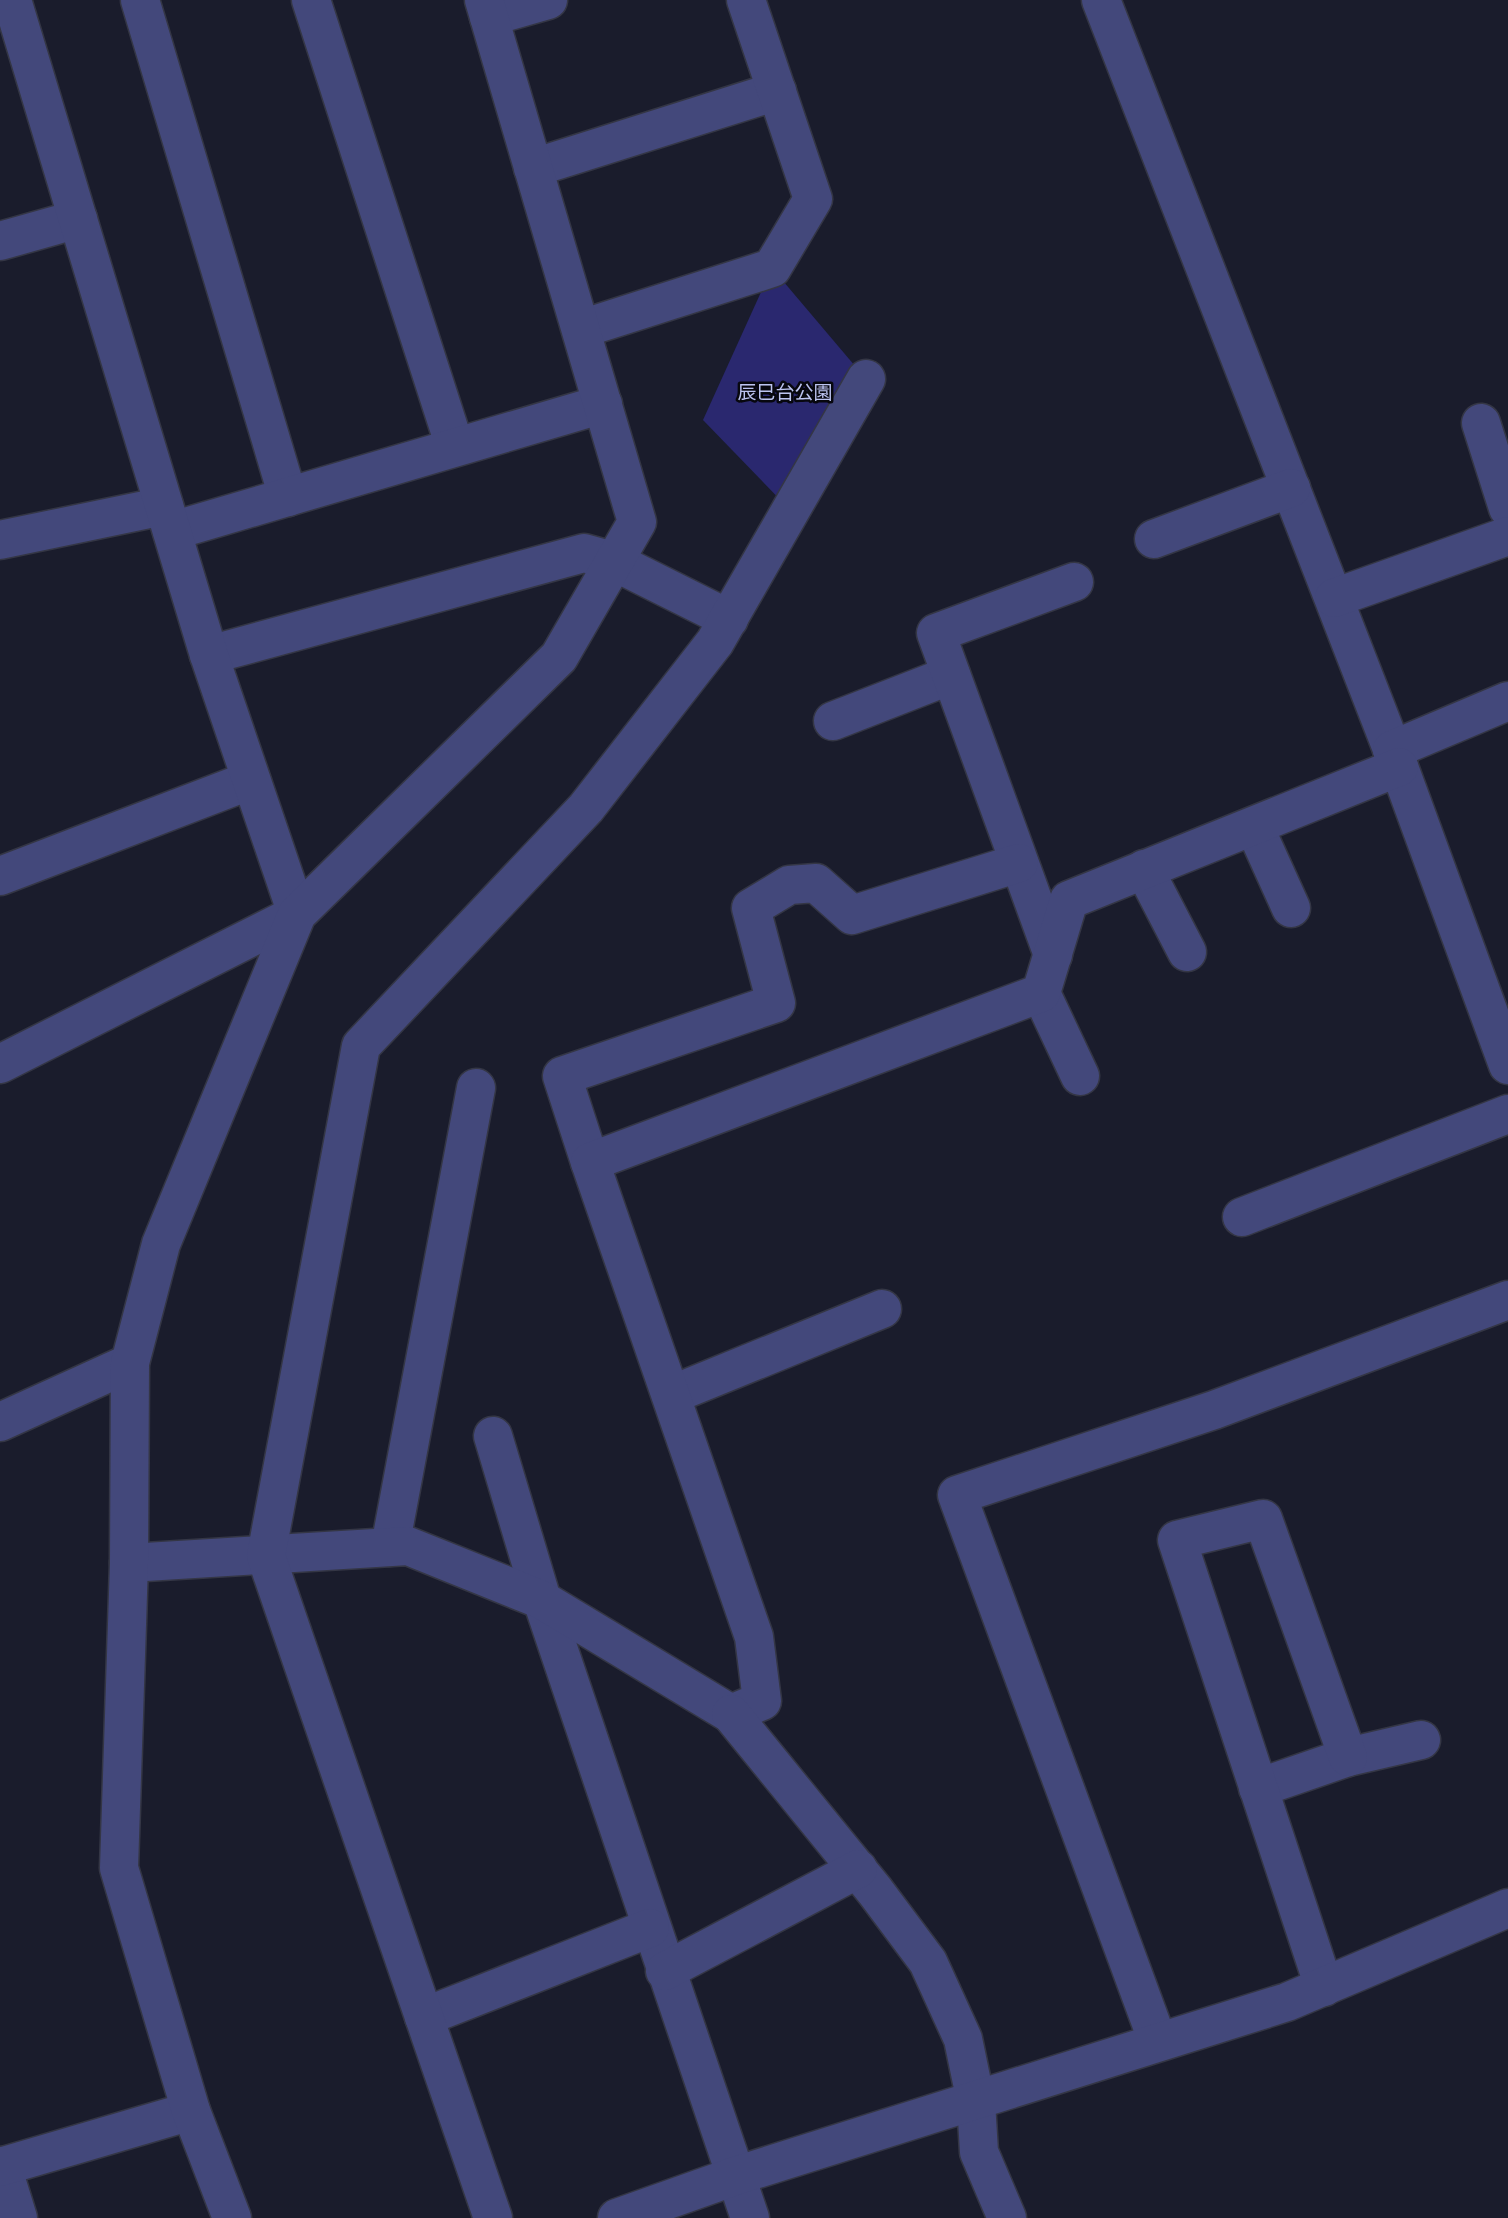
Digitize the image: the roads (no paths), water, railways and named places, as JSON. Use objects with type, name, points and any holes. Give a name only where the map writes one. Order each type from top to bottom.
[{"type":"street","points":[[12,0],[209,655],[297,914],[161,1244],[130,1363],[129,1563],[119,1868],[191,2111],[232,2218]]},
{"type":"street","points":[[140,0],[288,497]]},
{"type":"street","points":[[311,0],[455,447]]},
{"type":"street","points":[[0,1064],[297,914],[559,657],[637,522],[486,8],[548,0]]},
{"type":"street","points":[[581,329],[772,268],[813,199],[746,0]]},
{"type":"street","points":[[1101,0],[1396,758],[1508,1065]]},
{"type":"street","points":[[533,168],[777,91]]},
{"type":"street","points":[[0,241],[78,219]]},
{"type":"street","points":[[493,2218],[266,1556],[361,1046],[586,808],[715,642],[866,379]]},
{"type":"street","points":[[0,540],[168,518],[288,497],[603,404]]},
{"type":"street","points":[[1481,422],[1508,508]]},
{"type":"street","points":[[1154,540],[1291,488]]},
{"type":"street","points":[[1334,598],[1508,536]]},
{"type":"street","points":[[209,655],[584,553],[613,561],[729,619]]},
{"type":"street","points":[[1053,955],[936,633],[1074,582]]},
{"type":"street","points":[[833,721],[951,676]]},
{"type":"street","points":[[1080,1076],[1041,993],[1069,900],[1254,826],[1508,701]]},
{"type":"street","points":[[0,876],[251,780]]},
{"type":"street","points":[[1254,826],[1291,908]]},
{"type":"street","points":[[731,1714],[762,1701],[754,1637],[562,1076],[776,1003],[751,908],[789,885],[816,884],[852,915],[1019,863]]},
{"type":"street","points":[[1144,870],[1187,952]]},
{"type":"street","points":[[590,1162],[1041,993]]},
{"type":"street","points":[[390,1547],[476,1087]]},
{"type":"street","points":[[1242,1217],[1508,1114]]},
{"type":"street","points":[[1158,2042],[957,1495],[1214,1410],[1508,1300]]},
{"type":"street","points":[[671,1395],[882,1309]]},
{"type":"street","points":[[0,1422],[130,1363]]},
{"type":"street","points":[[493,1436],[542,1600],[650,1928],[750,2218]]},
{"type":"street","points":[[1324,1987],[1177,1540],[1263,1520],[1348,1757]]},
{"type":"street","points":[[129,1563],[408,1546],[542,1600],[731,1714],[858,1869],[928,1962],[963,2039],[976,2102],[979,2151],[1007,2218]]},
{"type":"street","points":[[1258,1787],[1348,1757],[1420,1740]]},
{"type":"street","points":[[665,1971],[858,1869]]},
{"type":"street","points":[[617,2218],[736,2176],[1287,2003],[1508,1908]]},
{"type":"street","points":[[424,2017],[650,1928]]},
{"type":"street","points":[[18,2218],[1,2166],[191,2111]]},
{"type":"park label","name":"辰巳台公園","points":[[785,392]]}]
